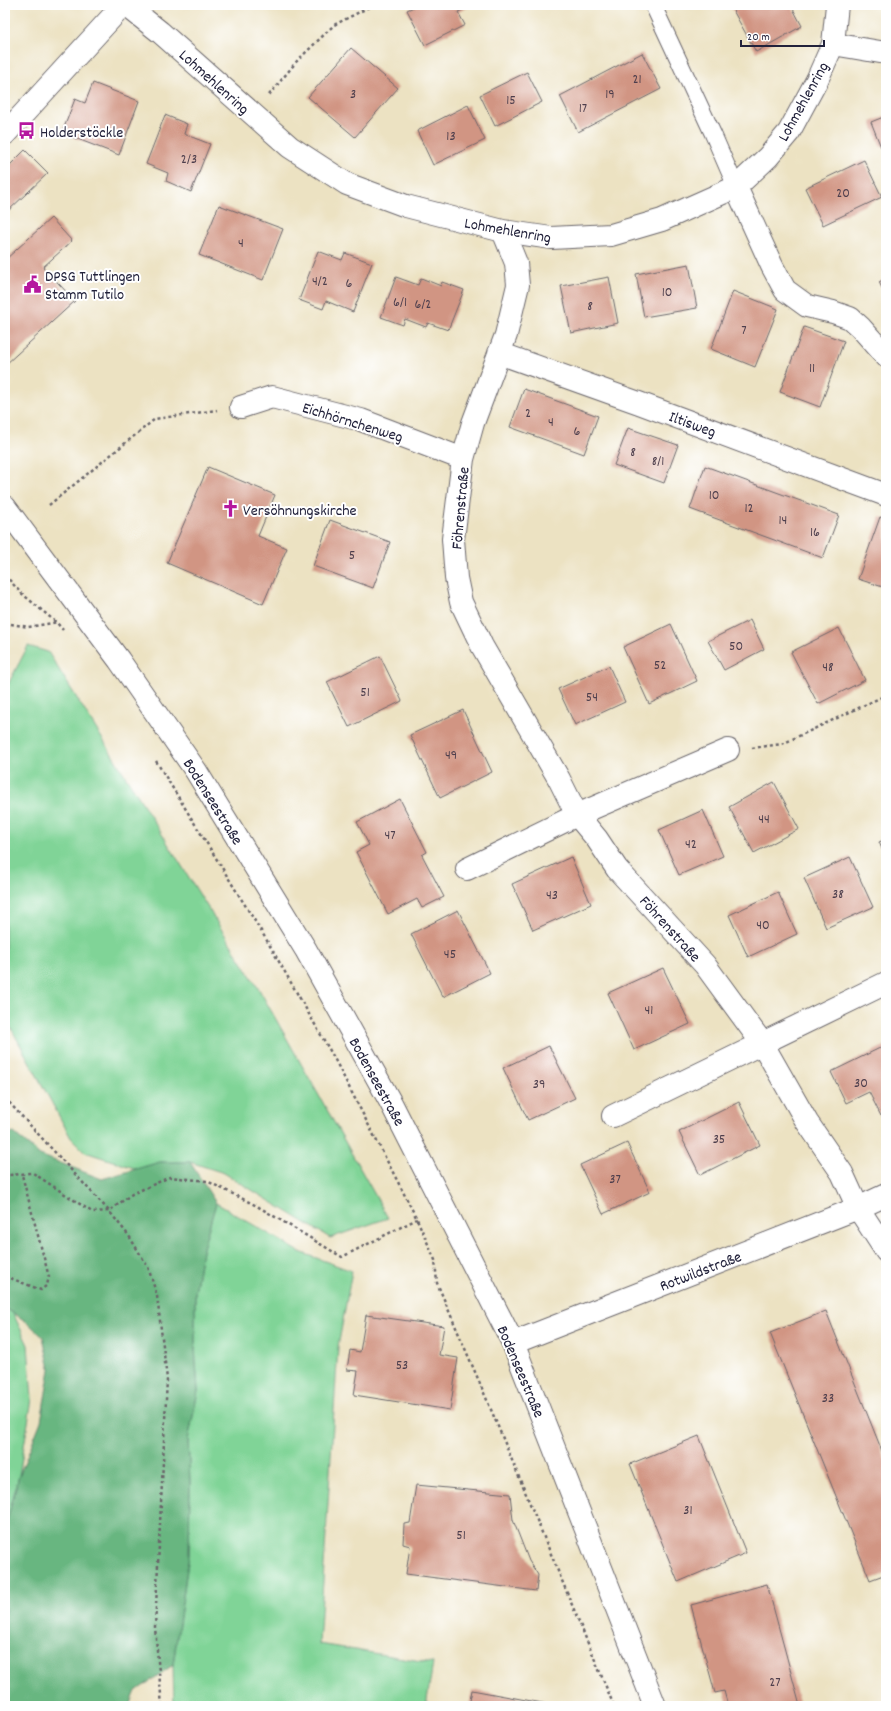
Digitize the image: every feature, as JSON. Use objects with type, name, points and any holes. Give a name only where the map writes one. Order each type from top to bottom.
[{"type":"street","points":[[5,134],[123,5]]},
{"type":"street","name":"Lohmehlenring","points":[[126,5],[160,32],[290,147],[347,184],[406,206],[503,231],[551,238],[611,235],[662,220],[736,187],[768,157],[789,132],[818,80],[833,44],[837,5]]},
{"type":"street","points":[[833,44],[886,53]]},
{"type":"street","points":[[736,187],[772,266],[785,290],[806,306],[833,312],[850,318],[886,356]]},
{"type":"street","name":"Föhrenstraße","points":[[503,231],[516,263],[518,285],[506,335],[473,423],[463,459],[453,540],[456,578],[462,602],[482,646],[559,779],[576,815],[597,839],[617,869],[705,965],[762,1044],[808,1122],[842,1174],[858,1208],[886,1251]]},
{"type":"street","name":"Iltisweg","points":[[499,353],[632,400],[886,496]]},
{"type":"street","name":"Eichhörnchenweg","points":[[241,407],[272,397],[361,420],[463,459]]},
{"type":"street","name":"Bodenseestraße","points":[[5,507],[80,607],[196,771],[302,943],[391,1103],[513,1342],[655,1706]]},
{"type":"street","points":[[467,869],[576,815],[728,750]]},
{"type":"street","points":[[613,1116],[886,983]]},
{"type":"street","name":"Rotwildstraße","points":[[513,1342],[858,1208],[886,1195]]},
{"type":"lane","points":[[653,5],[736,187]]},
{"type":"path","points":[[253,115],[297,61],[334,25],[373,5]]},
{"type":"path","points":[[49,505],[155,419],[241,407]]},
{"type":"path","points":[[5,575],[20,592],[57,623],[66,635]]},
{"type":"path","points":[[5,623],[28,627],[57,623],[80,607]]},
{"type":"path","points":[[728,750],[782,744],[886,695]]},
{"type":"path","points":[[154,758],[266,939],[333,1056],[417,1219],[435,1260],[437,1283],[614,1706]]},
{"type":"path","points":[[5,1098],[109,1211],[128,1236],[148,1267],[157,1296],[168,1379],[155,1627],[162,1706]]},
{"type":"path","points":[[5,1178],[8,1175],[33,1173],[92,1212],[109,1211],[132,1194],[170,1177],[207,1181],[257,1206],[342,1257],[443,1206]]},
{"type":"path","points":[[5,1276],[41,1290],[46,1285],[49,1277],[22,1175]]},
{"type":"green space","points":[[28,646],[48,652],[260,991],[388,1218],[330,1238],[224,1173],[190,1162],[160,1162],[137,1169],[85,1152],[71,1138],[5,1017],[5,690]]},
{"type":"green space","points":[[5,1133],[14,1133],[40,1155],[102,1179],[160,1162],[190,1162],[216,1203],[202,1251],[195,1293],[195,1348],[198,1391],[188,1440],[190,1482],[189,1555],[173,1665],[136,1691],[130,1706],[5,1706],[5,1528],[19,1476],[41,1421],[50,1369],[43,1337],[27,1322],[5,1308]]},
{"type":"green space","points":[[216,1203],[300,1252],[352,1271],[338,1347],[319,1644],[433,1663],[426,1706],[174,1706],[173,1665],[189,1555],[190,1482],[188,1440],[198,1391],[195,1348],[195,1293],[202,1251]]},
{"type":"green space","points":[[5,1308],[13,1313],[28,1345],[32,1399],[19,1476],[5,1528]]},
{"type":"building","points":[[418,5],[473,5],[458,12],[465,25],[425,45],[407,10]]},
{"type":"building","points":[[730,5],[791,5],[802,26],[756,52]]},
{"type":"building","points":[[351,48],[398,88],[355,137],[308,97]]},
{"type":"building","points":[[642,53],[661,89],[578,132],[560,96]]},
{"type":"building","points":[[527,72],[542,102],[495,126],[480,95]]},
{"type":"building","points":[[93,83],[139,101],[119,155],[62,133],[75,99],[85,103]]},
{"type":"building","points":[[468,105],[485,140],[433,165],[417,131]]},
{"type":"building","points":[[165,115],[187,124],[184,134],[210,144],[191,192],[166,181],[168,173],[146,164]]},
{"type":"building","points":[[886,116],[886,145],[881,147],[871,122]]},
{"type":"building","points":[[25,150],[48,173],[7,212],[5,210],[5,170]]},
{"type":"building","points":[[864,160],[882,197],[823,225],[805,188]]},
{"type":"building","points":[[219,205],[283,229],[263,280],[199,255]]},
{"type":"building","name":"DPSG Tuttlingen Stamm Tutilo","points":[[51,218],[72,241],[43,267],[75,301],[5,365],[5,260]]},
{"type":"building","points":[[318,251],[342,260],[345,253],[372,263],[353,312],[326,301],[323,309],[299,300]]},
{"type":"building","points":[[689,264],[697,308],[644,317],[636,274]]},
{"type":"building","points":[[396,277],[418,285],[421,278],[441,286],[442,282],[464,290],[448,330],[428,323],[426,327],[405,319],[403,325],[381,317]]},
{"type":"building","points":[[609,277],[618,323],[571,333],[561,286]]},
{"type":"building","points":[[886,278],[886,296],[879,282]]},
{"type":"building","points":[[733,291],[778,309],[755,367],[711,349]]},
{"type":"building","points":[[804,327],[844,341],[820,407],[780,392]]},
{"type":"building","points":[[524,389],[598,416],[584,454],[510,427]]},
{"type":"building","points":[[628,428],[678,445],[664,483],[614,465]]},
{"type":"building","points":[[705,466],[839,515],[823,558],[690,509]]},
{"type":"building","points":[[208,467],[275,495],[258,536],[287,548],[263,604],[167,563]]},
{"type":"building","points":[[880,517],[886,519],[886,588],[858,579]]},
{"type":"building","points":[[330,520],[390,542],[373,588],[313,566]]},
{"type":"building","points":[[750,620],[764,649],[724,670],[708,641]]},
{"type":"building","points":[[671,624],[697,681],[649,704],[623,647]]},
{"type":"building","points":[[839,628],[865,680],[818,704],[791,652]]},
{"type":"building","points":[[380,656],[402,701],[349,727],[327,682]]},
{"type":"building","points":[[609,666],[625,702],[575,725],[558,689]]},
{"type":"building","points":[[463,710],[492,772],[440,798],[410,735]]},
{"type":"building","points":[[774,782],[799,829],[754,853],[729,807]]},
{"type":"building","points":[[400,799],[427,852],[422,855],[444,897],[422,908],[417,899],[388,914],[356,852],[369,845],[357,822]]},
{"type":"building","points":[[703,810],[723,856],[679,875],[659,830]]},
{"type":"building","points":[[886,839],[886,858],[879,842]]},
{"type":"building","points":[[571,857],[591,904],[533,930],[512,884]]},
{"type":"building","points":[[850,857],[873,907],[826,928],[804,878]]},
{"type":"building","points":[[778,892],[797,934],[748,957],[729,915]]},
{"type":"building","points":[[458,910],[490,973],[443,997],[411,934]]},
{"type":"building","points":[[663,968],[690,1024],[634,1050],[608,993]]},
{"type":"building","points":[[886,1045],[886,1113],[881,1116],[869,1092],[846,1103],[831,1072]]},
{"type":"building","points":[[549,1046],[575,1098],[528,1120],[503,1068]]},
{"type":"building","points":[[739,1102],[760,1145],[700,1175],[679,1132]]},
{"type":"building","points":[[627,1143],[650,1192],[603,1214],[580,1165]]},
{"type":"building","points":[[826,1311],[886,1461],[886,1574],[870,1580],[770,1333]]},
{"type":"building","points":[[366,1315],[444,1326],[439,1355],[458,1358],[450,1410],[354,1395],[358,1371],[347,1370],[350,1350],[360,1352]]},
{"type":"building","points":[[699,1436],[746,1553],[678,1582],[630,1464]]},
{"type":"building","points":[[416,1485],[510,1494],[513,1520],[529,1561],[538,1575],[536,1591],[406,1574],[410,1546],[403,1544],[404,1524],[410,1523]]},
{"type":"building","points":[[767,1584],[800,1706],[728,1706],[724,1691],[715,1693],[691,1605]]},
{"type":"building","points":[[472,1690],[553,1705],[553,1706],[469,1706]]},
{"type":"place","name":"Holderstöckle","points":[[27,131]]},
{"type":"place","name":"DPSG Tuttlingen Stamm Tutilo","points":[[32,284]]},
{"type":"place","name":"Versöhnungskirche","points":[[230,509]]}]
